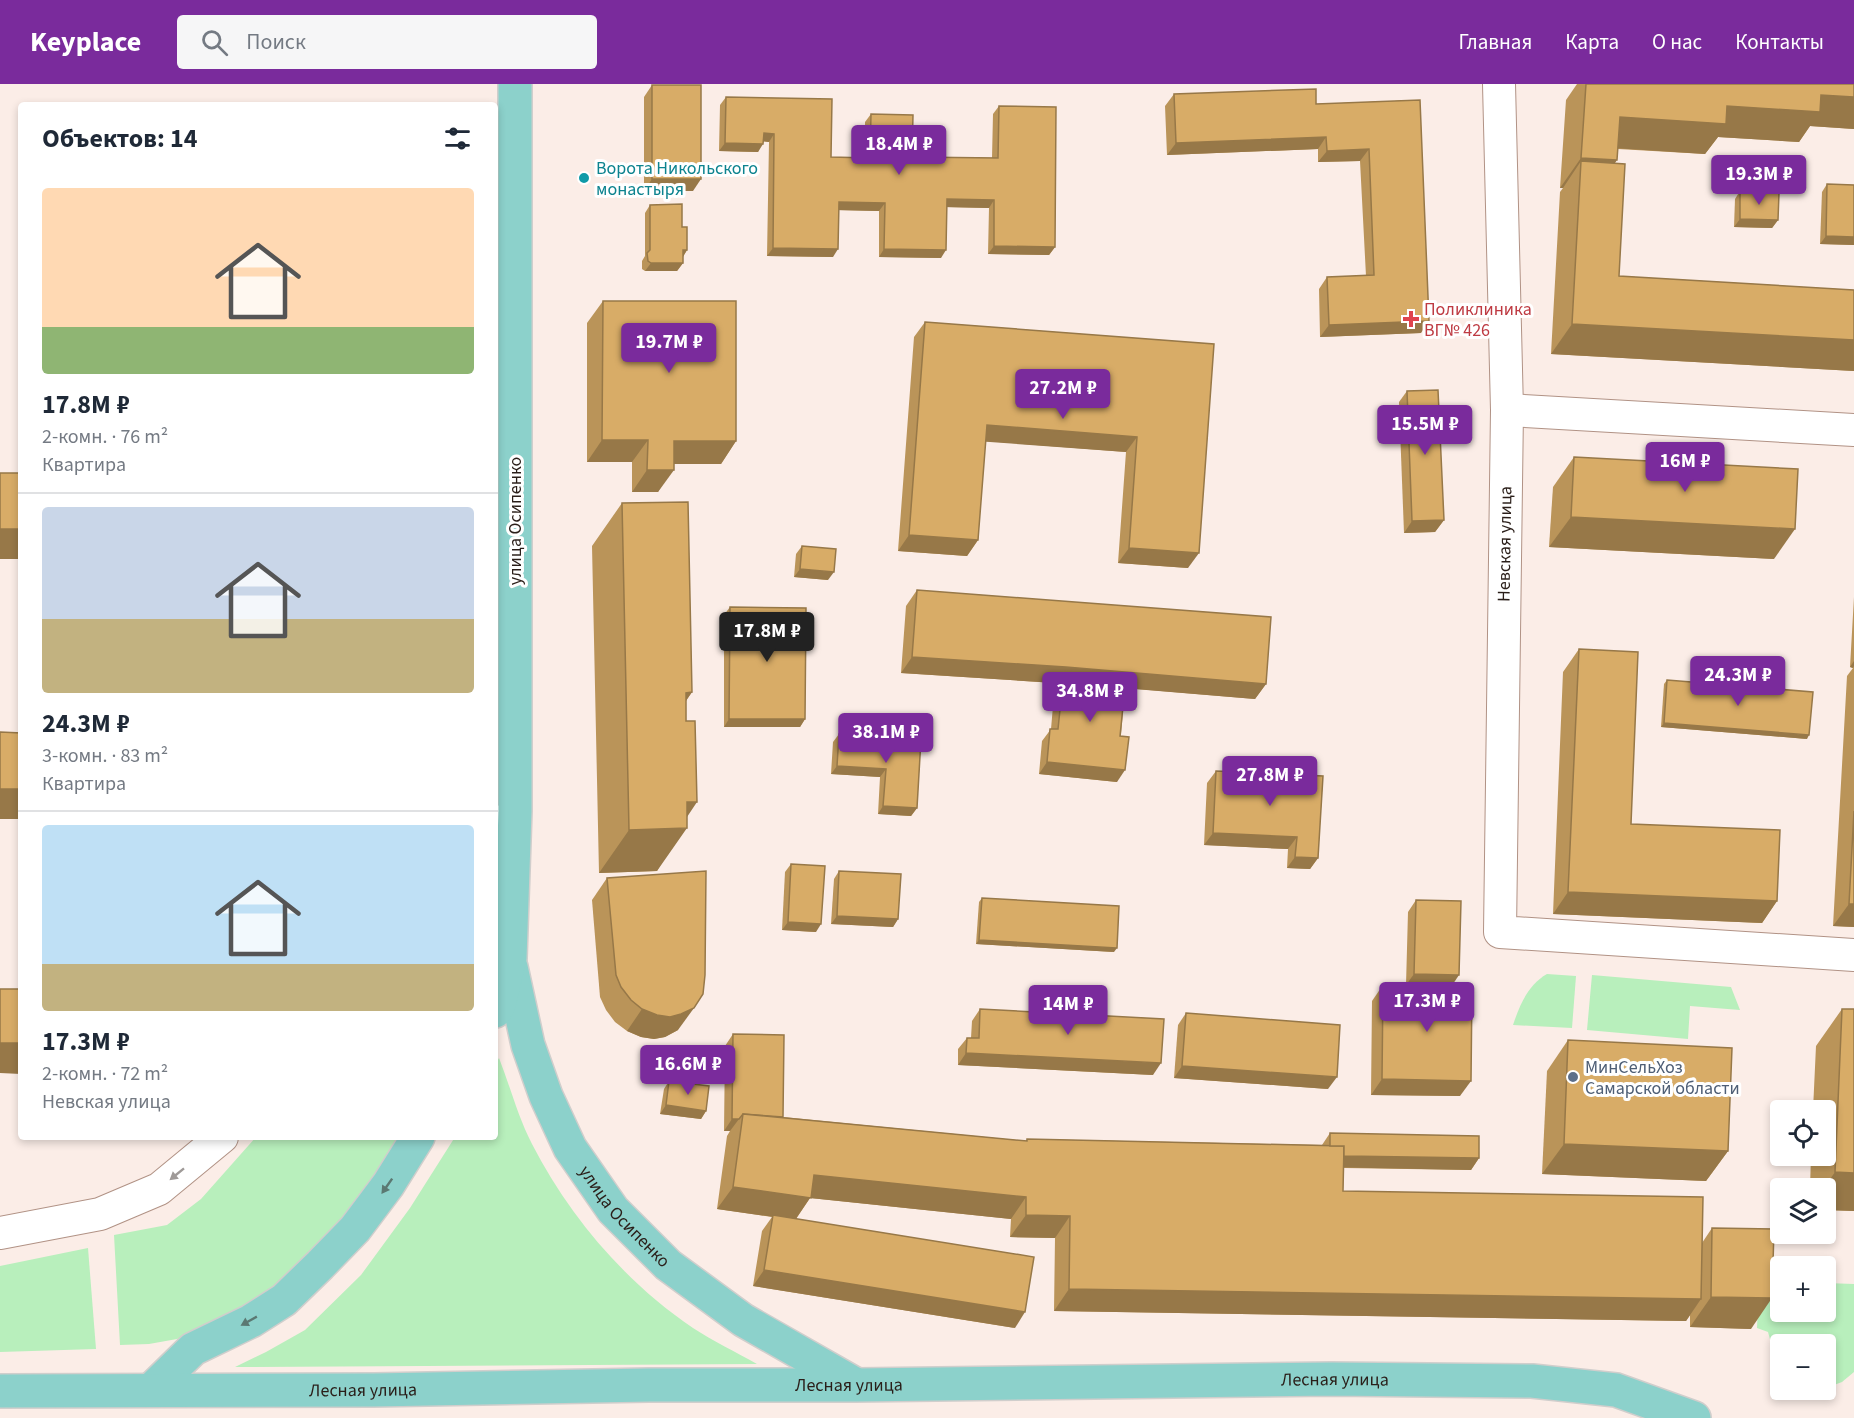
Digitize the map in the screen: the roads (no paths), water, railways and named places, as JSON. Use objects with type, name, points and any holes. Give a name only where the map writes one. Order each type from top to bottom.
[{"type":"main road","name":"улица Осипенко","points":[[515,84],[505,822],[510,958],[528,1045],[546,1096],[570,1148],[613,1210],[668,1265],[743,1320],[856,1385]]},
{"type":"main road","name":"улица Осипенко","points":[[498,1006],[510,958]]},
{"type":"main road","points":[[151,1390],[194,1349],[251,1321],[284,1300],[355,1229],[388,1185],[416,1140]]},
{"type":"main road","name":"Лесная улица","points":[[0,1391],[374,1390],[649,1385],[856,1385],[1331,1379],[1532,1381],[1616,1390],[1694,1418]]},
{"type":"street","name":"Невская улица","points":[[1499,84],[1507,410],[1500,932],[1854,955]]},
{"type":"street","points":[[1507,410],[1854,430]]},
{"type":"street","points":[[0,1233],[100,1214],[150,1193],[159,1189],[218,1140]]},
{"type":"place","name":"Ворота Никольского монастыря","points":[[584,178]]},
{"type":"place","name":"Поликлиника ВГ№ 426","points":[[1411,319]]},
{"type":"place","name":"МинСельХоз Самарской области","points":[[1573,1077]]}]
